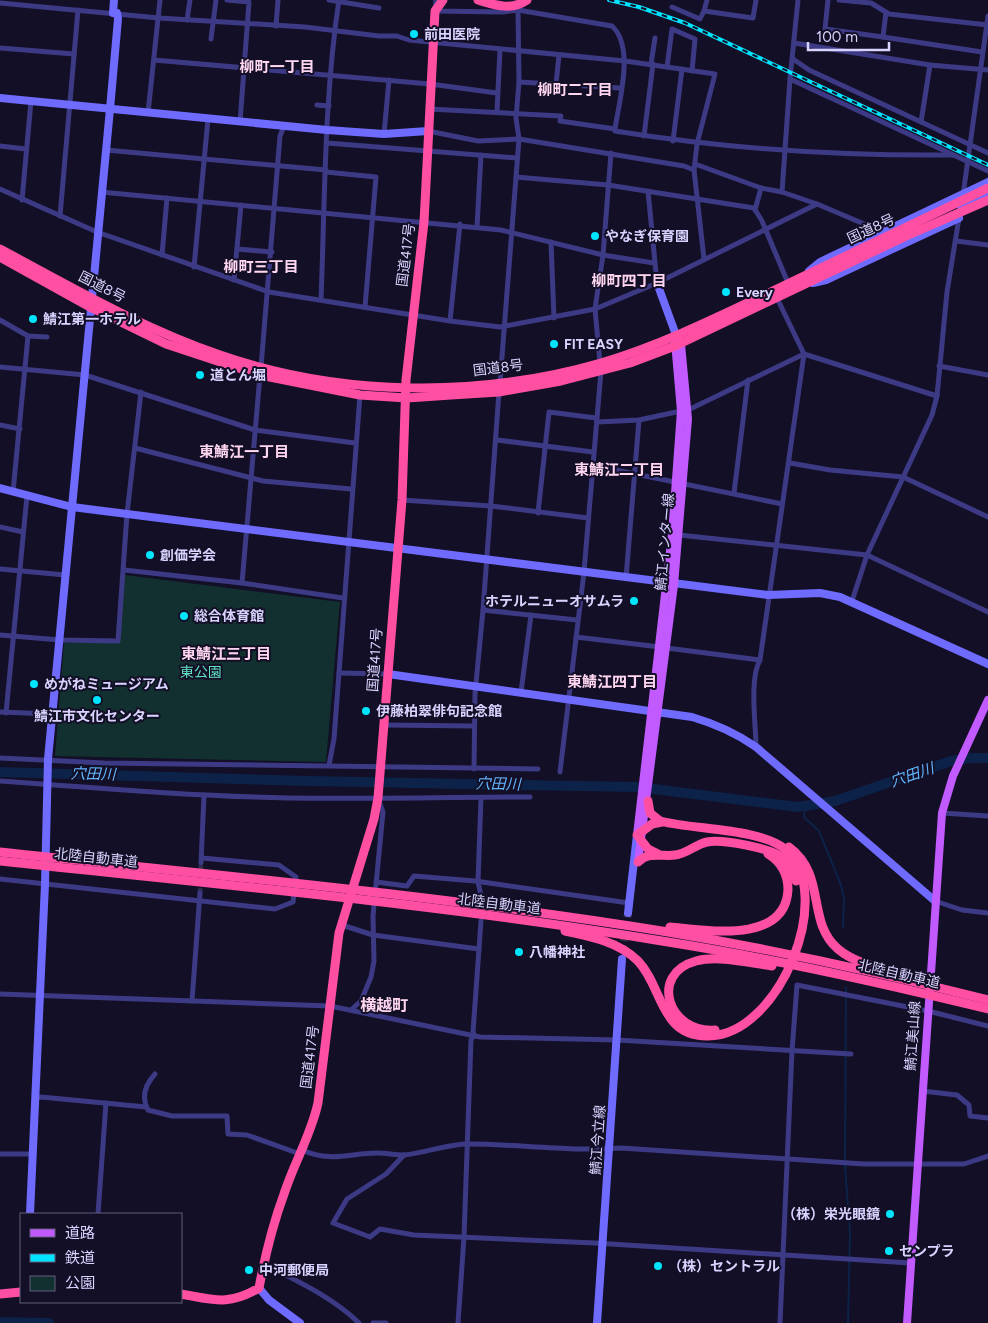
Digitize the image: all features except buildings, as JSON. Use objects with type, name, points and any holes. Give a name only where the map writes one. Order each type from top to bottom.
[{"type":"highway","points":[[435,11],[443,0]]},
{"type":"highway","points":[[478,0],[500,6],[512,6],[527,0]]},
{"type":"highway","name":"国道417号","points":[[259,1288],[284,1194],[318,1103],[342,925],[378,798],[402,500],[406,387],[412,314],[424,222],[428,109],[435,11]]},
{"type":"highway","name":"国道8号","points":[[261,371],[354,385],[453,387],[548,376],[600,367],[678,345],[778,298],[801,282],[902,234],[988,188]]},
{"type":"highway","name":"国道8号","points":[[902,234],[988,201]]},
{"type":"highway","name":"国道8号","points":[[0,249],[166,344],[261,371],[360,395],[407,398],[499,392],[561,381],[676,335],[788,283],[801,282]]},
{"type":"highway","name":"国道8号","points":[[0,257],[91,302]]},
{"type":"highway","points":[[645,801],[653,816],[665,822]]},
{"type":"highway","points":[[661,855],[652,851],[640,835],[656,822],[755,837],[783,844],[802,858],[814,882],[823,928],[839,950],[867,964],[921,985],[988,999]]},
{"type":"highway","points":[[423,908],[546,928],[587,936],[612,944],[638,961],[650,979],[667,1015],[679,1028],[699,1036],[718,1035],[748,1023],[766,1006],[786,973],[800,936],[804,899],[799,870],[786,850],[773,842],[755,837]]},
{"type":"highway","points":[[638,862],[647,856],[682,854],[701,844],[713,842],[772,852],[784,859],[794,872],[798,899],[795,934],[782,970],[770,991],[753,1011],[726,1028],[698,1029],[682,1022],[672,1008],[668,995],[671,981],[681,968],[688,964],[697,961],[772,959],[805,965]]},
{"type":"highway","points":[[582,919],[714,931],[740,931],[761,926],[769,922],[781,910],[787,895],[787,881],[786,874],[777,860],[753,848]]},
{"type":"highway","name":"北陸自動車道","points":[[0,852],[36,860],[582,919],[772,959]]},
{"type":"highway","name":"北陸自動車道","points":[[0,861],[36,860]]},
{"type":"highway","name":"北陸自動車道","points":[[411,902],[423,908],[580,928],[921,985]]},
{"type":"highway","name":"北陸自動車道","points":[[805,965],[851,977],[921,985]]},
{"type":"highway","name":"北陸自動車道","points":[[938,989],[988,1009]]},
{"type":"highway","points":[[182,1294],[229,1300],[241,1298],[259,1288]]},
{"type":"highway","points":[[0,1294],[20,1292]]},
{"type":"main road","name":"鯖江インター線","points":[[638,862],[671,584],[679,483],[684,411],[676,335]]},
{"type":"main road","name":"鯖江インター線","points":[[671,584],[679,535],[679,483]]},
{"type":"main road","name":"鯖江美山線","points":[[907,1323],[942,813],[953,776],[988,700]]},
{"type":"street","points":[[30,1213],[45,884],[48,759],[118,19],[115,13],[114,0]]},
{"type":"street","points":[[148,114],[160,0]]},
{"type":"street","points":[[188,20],[190,0]]},
{"type":"street","points":[[211,39],[216,0]]},
{"type":"street","points":[[227,0],[249,1],[240,122]]},
{"type":"street","points":[[276,26],[278,0]]},
{"type":"street","points":[[328,0],[380,8]]},
{"type":"street","points":[[436,0],[435,11],[503,12],[518,10],[612,26],[619,33],[624,61],[615,128]]},
{"type":"street","points":[[500,382],[518,158],[519,139],[516,113],[519,82],[518,10],[522,0]]},
{"type":"street","points":[[672,7],[700,19],[707,0]]},
{"type":"street","points":[[704,11],[753,18],[756,0]]},
{"type":"street","points":[[782,192],[798,0]]},
{"type":"street","points":[[828,0],[825,29],[982,52]]},
{"type":"street","points":[[839,0],[871,3],[886,12],[987,25]]},
{"type":"street","points":[[321,300],[330,75],[339,1]]},
{"type":"street","points":[[0,2],[27,3],[159,18],[276,26],[379,36],[390,35],[409,40],[652,64],[715,74],[697,144],[695,167],[696,198],[704,259]]},
{"type":"street","points":[[60,216],[78,10]]},
{"type":"street","points":[[883,37],[886,12]]},
{"type":"street","points":[[852,601],[868,554],[926,430],[936,396],[947,292],[968,161],[988,16]]},
{"type":"street","points":[[667,67],[672,29],[695,38],[692,71]]},
{"type":"street","points":[[644,136],[655,38]]},
{"type":"street","points":[[794,44],[930,65],[979,71],[988,70]]},
{"type":"street","points":[[0,48],[74,54]]},
{"type":"street","points":[[497,112],[496,93],[500,49]]},
{"type":"street","points":[[556,84],[559,55]]},
{"type":"street","points":[[793,59],[809,70],[988,153]]},
{"type":"street","points":[[154,60],[389,80],[496,93]]},
{"type":"street","points":[[921,122],[930,65]]},
{"type":"street","points":[[673,141],[682,70]]},
{"type":"street","points":[[790,79],[988,171]]},
{"type":"street","points":[[384,134],[389,80]]},
{"type":"street","points":[[519,82],[620,88]]},
{"type":"street","points":[[0,98],[148,114],[327,130],[384,134],[428,131],[478,141],[519,139],[695,167],[817,204],[883,232]]},
{"type":"street","points":[[22,200],[31,101]]},
{"type":"street","points":[[317,105],[329,106]]},
{"type":"street","points":[[428,109],[561,116],[560,121],[615,128],[615,131],[697,144],[865,156],[953,154]]},
{"type":"street","points":[[194,266],[198,202],[208,119]]},
{"type":"street","points":[[242,583],[250,478],[269,292],[280,136],[284,126]]},
{"type":"street","points":[[326,143],[518,158]]},
{"type":"street","points":[[0,146],[26,149]]},
{"type":"street","points":[[106,150],[376,177],[365,307]]},
{"type":"street","points":[[560,772],[584,572],[593,469],[600,367],[595,309],[603,255],[611,153]]},
{"type":"street","points":[[477,227],[481,156]]},
{"type":"street","points":[[516,177],[608,185],[696,198],[755,210]]},
{"type":"street","points":[[801,282],[820,262],[988,182]]},
{"type":"street","points":[[761,188],[755,210],[788,283]]},
{"type":"street","points":[[0,189],[98,232],[269,292],[450,321],[505,326],[595,309],[657,283],[817,204]]},
{"type":"street","points":[[648,191],[657,283],[676,335]]},
{"type":"street","points":[[101,192],[460,224],[512,232],[603,255],[654,263]]},
{"type":"street","points":[[961,206],[988,194]]},
{"type":"street","points":[[162,254],[167,198]]},
{"type":"street","points":[[801,282],[826,280],[959,218],[988,201]]},
{"type":"street","points":[[234,280],[241,205]]},
{"type":"street","points":[[450,321],[460,224]]},
{"type":"street","points":[[956,241],[988,245]]},
{"type":"street","points":[[551,242],[554,318]]},
{"type":"street","points":[[237,249],[272,252]]},
{"type":"street","points":[[756,747],[754,695],[757,665],[760,660],[782,504],[790,463],[804,354],[778,298]]},
{"type":"street","points":[[0,320],[28,336],[47,337]]},
{"type":"street","points":[[13,492],[28,336]]},
{"type":"street","points":[[538,513],[549,412],[596,420],[639,420],[684,411],[804,354],[936,396]]},
{"type":"street","points":[[939,366],[988,376]]},
{"type":"street","points":[[0,367],[85,375],[255,430],[355,443]]},
{"type":"street","points":[[734,493],[748,380]]},
{"type":"street","points":[[0,635],[60,640],[118,641],[127,514],[141,392]]},
{"type":"street","points":[[474,768],[475,686],[497,440],[499,392]]},
{"type":"street","points":[[329,765],[334,739],[351,489],[360,395]]},
{"type":"street","points":[[626,578],[639,420]]},
{"type":"street","points":[[0,425],[20,429]]},
{"type":"street","points":[[497,440],[593,452]]},
{"type":"street","points":[[135,448],[250,478],[351,489]]},
{"type":"street","points":[[790,463],[830,470],[903,477],[988,517]]},
{"type":"street","points":[[593,469],[616,470],[782,504]]},
{"type":"street","points":[[0,488],[72,507],[247,530],[768,596],[820,594],[852,601],[988,664]]},
{"type":"street","points":[[26,496],[13,636],[3,712],[52,714]]},
{"type":"street","points":[[402,500],[491,506],[588,518]]},
{"type":"street","points":[[0,527],[23,532]]},
{"type":"street","points":[[679,535],[868,554],[988,612]]},
{"type":"street","points":[[0,568],[65,575]]},
{"type":"street","points":[[124,570],[242,583],[343,598]]},
{"type":"street","points":[[483,610],[577,620]]},
{"type":"street","points":[[521,692],[531,615]]},
{"type":"street","points":[[576,637],[760,660]]},
{"type":"street","points":[[339,673],[388,674],[568,698],[692,717],[713,723],[737,734],[756,747],[936,901],[962,910],[988,912]]},
{"type":"street","points":[[385,724],[474,726]]},
{"type":"street","points":[[0,758],[104,763],[538,769]]},
{"type":"street","points":[[0,781],[204,794],[378,798],[530,797]]},
{"type":"street","points":[[0,879],[275,909],[293,902],[296,876],[279,865],[202,860],[204,794]]},
{"type":"street","points":[[351,1010],[360,1001],[371,977],[374,961],[373,935],[376,882],[383,812],[378,798]]},
{"type":"street","points":[[481,798],[478,882],[482,900]]},
{"type":"street","points":[[942,813],[988,816]]},
{"type":"street","points":[[628,913],[640,835]]},
{"type":"street","points":[[629,903],[638,862]]},
{"type":"street","points":[[376,882],[406,886],[414,876],[478,882],[629,903]]},
{"type":"street","points":[[192,1001],[200,893]]},
{"type":"street","points":[[458,1323],[464,1237],[470,1040],[474,1035],[481,921]]},
{"type":"street","points":[[342,925],[373,935],[480,949]]},
{"type":"street","name":"鯖江今立線","points":[[597,1323],[622,959]]},
{"type":"street","points":[[780,1323],[792,1051],[797,985],[928,1011],[988,1026]]},
{"type":"street","points":[[0,994],[330,1006],[474,1035],[617,1040],[851,1054]]},
{"type":"street","points":[[155,1074],[146,1084],[144,1102],[148,1110],[172,1116],[227,1116],[228,1134],[247,1135],[301,1152],[332,1157],[353,1157],[375,1153],[404,1155],[451,1144],[610,1149],[787,1161],[917,1164],[964,1164],[988,1156]]},
{"type":"street","points":[[922,1092],[956,1095],[969,1105],[970,1116],[988,1118]]},
{"type":"street","points":[[35,1100],[41,1098],[146,1107]]},
{"type":"street","points":[[98,1213],[106,1103]]},
{"type":"street","points":[[0,1154],[32,1154]]},
{"type":"street","points":[[404,1155],[386,1174],[347,1199],[333,1223],[370,1237],[380,1229],[414,1235],[603,1244],[910,1263]]},
{"type":"street","points":[[264,1264],[325,1296],[346,1311],[358,1323]]},
{"type":"street","points":[[259,1288],[268,1300],[300,1323]]},
{"type":"street","points":[[373,1323],[386,1323]]},
{"type":"green space","name":"東公園","points":[[125,575],[340,602],[326,762],[55,756],[64,643],[118,643]]},
{"type":"waterway","name":"穴田川","points":[[0,772],[308,781],[638,787],[798,807],[835,801],[951,761],[988,758]]},
{"type":"waterway","points":[[805,806],[804,817],[819,831],[841,885],[844,899],[843,927]]},
{"type":"waterway","points":[[846,987],[845,1166],[850,1232],[848,1323]]},
{"type":"waterway","points":[[0,1322],[49,1323]]},
{"type":"tunnel","points":[[200,893],[201,863]]},
{"type":"tunnel","points":[[622,953],[628,913]]},
{"type":"railway","points":[[609,0],[639,7],[685,23],[988,165]]},
{"type":"place","name":"前田医院","points":[[414,34]]},
{"type":"place","name":"やなぎ保育園","points":[[595,236]]},
{"type":"place","name":"Every","points":[[726,292]]},
{"type":"place","name":"鯖江第一ホテル","points":[[33,319]]},
{"type":"place","name":"FIT EASY","points":[[554,344]]},
{"type":"place","name":"道とん堀","points":[[200,375]]},
{"type":"place","name":"創価学会","points":[[150,555]]},
{"type":"place","name":"ホテルニューオサムラ","points":[[634,601]]},
{"type":"place","name":"総合体育館","points":[[184,616]]},
{"type":"place","name":"めがねミュージアム","points":[[34,684]]},
{"type":"place","name":"鯖江市文化センター","points":[[97,700]]},
{"type":"place","name":"伊藤柏翠俳句記念館","points":[[366,711]]},
{"type":"place","name":"八幡神社","points":[[519,952]]},
{"type":"place","name":"（株）栄光眼鏡","points":[[890,1214]]},
{"type":"place","name":"センプラ","points":[[889,1251]]},
{"type":"place","name":"（株）セントラル","points":[[658,1266]]},
{"type":"place","name":"中河郵便局","points":[[249,1270]]},
{"type":"district","name":"柳町一丁目","points":[[277,67]]},
{"type":"district","name":"柳町二丁目","points":[[575,90]]},
{"type":"district","name":"柳町三丁目","points":[[261,267]]},
{"type":"district","name":"柳町四丁目","points":[[629,281]]},
{"type":"district","name":"東鯖江一丁目","points":[[244,452]]},
{"type":"district","name":"東鯖江二丁目","points":[[619,470]]},
{"type":"district","name":"東鯖江三丁目","points":[[226,654]]},
{"type":"district","name":"東鯖江四丁目","points":[[612,682]]},
{"type":"district","name":"横越町","points":[[384,1005]]}]
